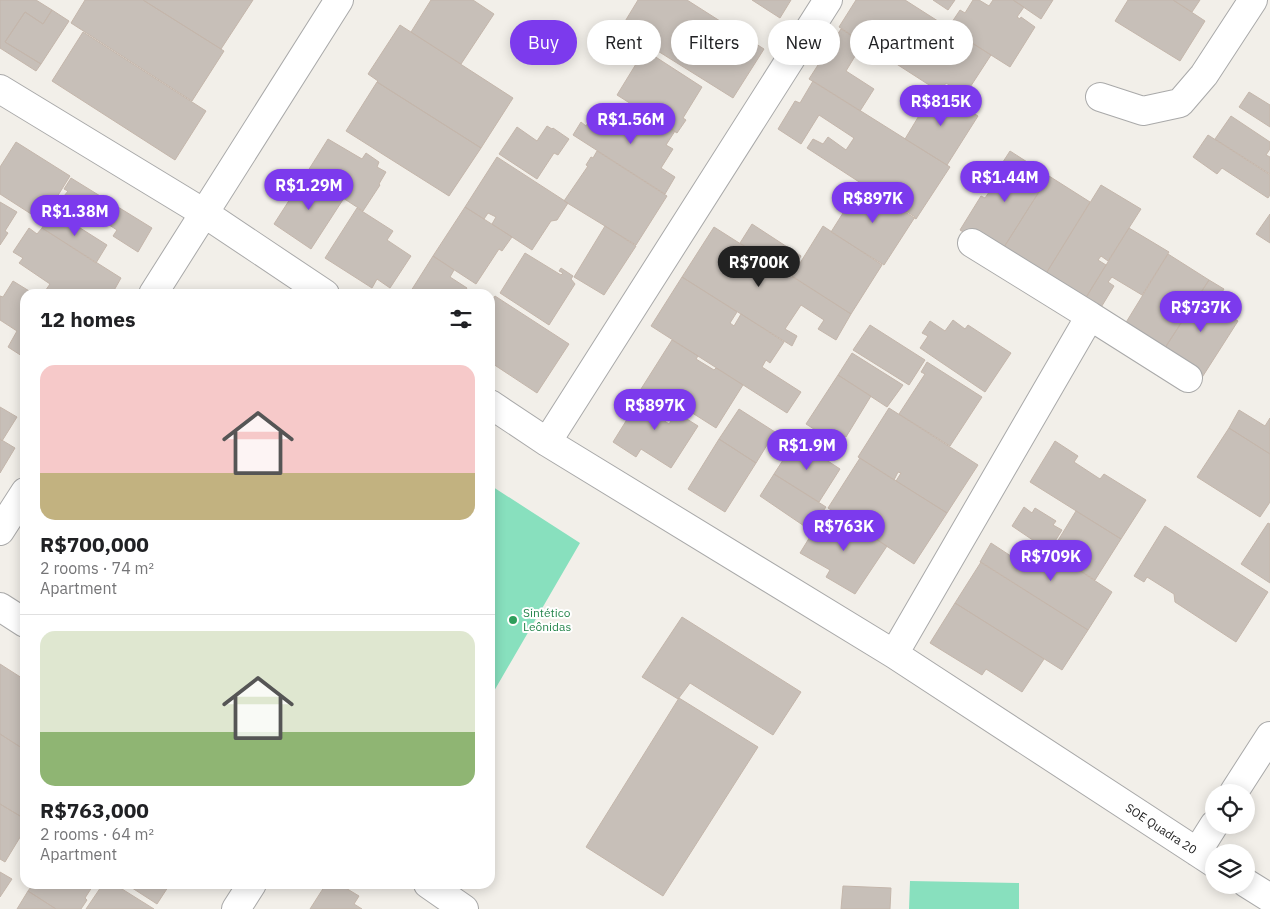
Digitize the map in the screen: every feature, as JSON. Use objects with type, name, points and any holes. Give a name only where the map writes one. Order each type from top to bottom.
[{"type":"street","points":[[155,289],[339,0]]},
{"type":"street","points":[[547,442],[828,0]]},
{"type":"street","points":[[1100,97],[1143,111],[1180,103],[1204,75],[1253,0]]},
{"type":"street","points":[[0,89],[204,213],[318,289]]},
{"type":"street","points":[[972,243],[1188,378]]},
{"type":"street","points":[[894,654],[1090,316]]},
{"type":"street","name":"SOE Quadra 20","points":[[495,407],[547,442],[894,654],[1205,857]]},
{"type":"street","points":[[0,531],[20,500]]},
{"type":"street","points":[[0,607],[20,620]]},
{"type":"street","points":[[1239,784],[1270,736]]},
{"type":"street","points":[[236,909],[249,889]]},
{"type":"street","points":[[435,889],[464,909]]},
{"type":"street","points":[[1255,889],[1270,898]]},
{"type":"green space","name":"Sintético Leônidas","points":[[495,488],[580,543],[495,689]]},
{"type":"green space","points":[[910,881],[1019,883],[1019,909],[909,909]]},
{"type":"building","points":[[0,0],[36,0],[52,10],[43,24],[25,12],[5,42],[41,64],[36,71],[0,48]]},
{"type":"building","points":[[85,0],[143,0],[224,51],[192,101],[71,23]]},
{"type":"building","points":[[143,0],[253,0],[221,49]]},
{"type":"building","points":[[431,0],[473,0],[494,14],[461,64],[411,32]]},
{"type":"building","points":[[638,0],[687,0],[718,20],[671,20],[671,59],[661,53],[661,20],[626,20]]},
{"type":"building","points":[[752,0],[791,0],[780,18]]},
{"type":"building","points":[[856,0],[905,0],[936,20],[850,20],[850,34],[840,28]]},
{"type":"building","points":[[933,0],[955,0],[948,10]]},
{"type":"building","points":[[973,0],[979,0],[989,6],[993,0],[1013,0],[1024,7],[1017,17],[1020,19],[1021,17],[1035,27],[1010,67],[973,44],[973,20],[953,20],[960,10],[965,13]]},
{"type":"building","points":[[1013,0],[1053,0],[1041,19]]},
{"type":"building","points":[[1128,0],[1173,0],[1205,21],[1180,61],[1115,21]]},
{"type":"building","points":[[1173,0],[1200,0],[1192,12]]},
{"type":"building","points":[[52,10],[69,21],[41,64],[5,42],[25,12],[43,24]]},
{"type":"building","points":[[400,25],[513,98],[481,148],[377,82],[368,74]]},
{"type":"building","points":[[841,29],[850,35],[850,64],[846,71],[874,89],[860,111],[809,79],[818,65],[840,65]]},
{"type":"building","points":[[83,32],[206,111],[175,160],[52,81]]},
{"type":"building","points":[[973,43],[991,55],[965,95],[946,83],[940,92],[898,65],[973,65]]},
{"type":"building","points":[[758,45],[764,49],[758,58]]},
{"type":"building","points":[[661,60],[702,87],[683,118],[686,120],[677,133],[617,95],[635,65],[661,65]]},
{"type":"building","points":[[680,65],[754,65],[733,98]]},
{"type":"building","points":[[813,81],[950,167],[916,219],[807,148],[813,139],[823,144],[828,137],[846,150],[854,138],[819,115],[801,144],[778,129],[795,101],[800,103]]},
{"type":"building","points":[[377,82],[481,148],[449,196],[346,131]]},
{"type":"building","points":[[935,89],[978,116],[947,165],[905,139]]},
{"type":"building","points":[[1249,92],[1270,105],[1270,127],[1239,107]]},
{"type":"building","points":[[600,104],[636,126],[644,112],[675,131],[666,145],[673,149],[661,168],[675,177],[665,194],[573,135],[581,122],[586,126]]},
{"type":"building","points":[[1231,116],[1270,142],[1270,149],[1266,155],[1270,157],[1270,174],[1215,139]]},
{"type":"building","points":[[547,126],[569,139],[558,155],[554,153],[537,179],[499,154],[517,127],[537,141]]},
{"type":"building","points":[[1208,135],[1270,175],[1270,195],[1268,198],[1222,168],[1217,174],[1193,157]]},
{"type":"building","points":[[328,139],[362,159],[366,153],[379,162],[377,167],[386,172],[363,211],[306,174]]},
{"type":"building","points":[[16,142],[70,176],[42,221],[0,194],[0,167]]},
{"type":"building","points":[[597,151],[667,196],[636,245],[564,201],[588,166],[586,165],[591,157],[593,158]]},
{"type":"building","points":[[1010,151],[1049,176],[999,255],[960,230],[981,196],[985,198],[994,185],[990,182]]},
{"type":"building","points":[[497,157],[568,203],[557,220],[551,221],[532,250],[492,224],[496,217],[488,213],[484,219],[465,207]]},
{"type":"building","points":[[306,174],[344,198],[311,249],[274,224]]},
{"type":"building","points":[[1049,176],[1090,202],[1042,280],[999,255]]},
{"type":"building","points":[[71,178],[152,228],[138,252],[113,236],[117,230],[64,196],[68,191],[64,189]]},
{"type":"building","points":[[862,183],[915,217],[884,265],[831,232]]},
{"type":"building","points":[[1101,185],[1141,209],[1108,261],[1101,256],[1098,260],[1106,265],[1082,304],[1042,280]]},
{"type":"building","points":[[0,202],[17,212],[5,231],[8,233],[0,245]]},
{"type":"building","points":[[465,207],[512,237],[502,251],[499,249],[476,284],[433,256]]},
{"type":"building","points":[[357,208],[393,231],[387,240],[411,256],[390,288],[377,279],[372,288],[325,258]]},
{"type":"building","points":[[51,213],[56,216],[58,214],[107,245],[96,263],[42,228]]},
{"type":"building","points":[[1270,214],[1270,243],[1256,234]]},
{"type":"building","points":[[752,224],[801,256],[789,275],[740,243]]},
{"type":"building","points":[[605,226],[636,246],[604,295],[574,277]]},
{"type":"building","points":[[823,226],[882,265],[851,314],[792,276]]},
{"type":"building","points":[[714,227],[851,314],[836,340],[818,329],[824,320],[801,305],[785,329],[797,336],[792,346],[682,277]]},
{"type":"building","points":[[29,228],[37,234],[42,228],[121,278],[115,289],[46,289],[50,284],[19,263],[23,258],[13,252]]},
{"type":"building","points":[[1129,228],[1169,252],[1142,295],[1112,277],[1108,282],[1114,286],[1097,314],[1082,304]]},
{"type":"building","points":[[525,253],[561,275],[563,273],[559,271],[561,268],[573,276],[571,279],[575,284],[549,325],[500,293]]},
{"type":"building","points":[[1168,254],[1209,280],[1161,354],[1122,329]]},
{"type":"building","points":[[433,256],[454,270],[450,277],[467,288],[466,289],[412,289]]},
{"type":"building","points":[[682,277],[737,312],[730,323],[734,326],[741,314],[784,342],[770,363],[766,360],[762,367],[801,392],[787,413],[651,326]]},
{"type":"building","points":[[1209,280],[1224,289],[1214,305],[1238,321],[1201,379],[1161,354]]},
{"type":"building","points":[[13,281],[26,289],[20,289],[20,355],[8,347],[17,331],[0,320],[0,296],[3,297]]},
{"type":"building","points":[[495,296],[569,344],[537,393],[495,365]]},
{"type":"building","points":[[953,320],[965,329],[968,325],[1011,353],[985,392],[920,348],[928,336],[922,333],[930,321],[945,331]]},
{"type":"building","points":[[870,325],[925,360],[909,385],[853,350]]},
{"type":"building","points":[[672,340],[698,356],[696,359],[714,370],[716,368],[743,385],[716,428],[675,402],[670,408],[641,389]]},
{"type":"building","points":[[852,353],[903,385],[887,407],[838,375]]},
{"type":"building","points":[[927,362],[982,397],[950,446],[899,414],[925,374],[921,372]]},
{"type":"building","points":[[838,375],[871,396],[846,437],[842,435],[836,443],[806,424]]},
{"type":"building","points":[[644,392],[698,426],[671,468],[641,449],[636,457],[613,442]],"holes":[[[664,413],[673,418],[669,424],[660,418]]]},
{"type":"building","points":[[0,407],[17,417],[2,441],[0,439]]},
{"type":"building","points":[[889,408],[978,465],[947,513],[896,481],[901,473],[898,472],[894,480],[858,457]]},
{"type":"building","points":[[739,409],[775,432],[756,463],[719,439]]},
{"type":"building","points":[[1239,410],[1265,426],[1270,418],[1270,454],[1229,428]]},
{"type":"building","points":[[1229,428],[1270,454],[1270,502],[1260,517],[1197,477]]},
{"type":"building","points":[[0,439],[15,448],[0,473]]},
{"type":"building","points":[[719,439],[756,463],[725,512],[688,489]]},
{"type":"building","points":[[796,440],[840,469],[819,502],[774,474]]},
{"type":"building","points":[[1055,441],[1078,456],[1074,462],[1100,479],[1104,474],[1146,500],[1121,539],[1030,482]]},
{"type":"building","points":[[860,458],[947,513],[914,564],[828,508]]},
{"type":"building","points":[[774,474],[826,507],[810,530],[760,496]]},
{"type":"building","points":[[1024,507],[1032,513],[1035,508],[1056,521],[1053,525],[1062,530],[1049,551],[1012,526]]},
{"type":"building","points":[[1076,511],[1121,539],[1095,580],[1051,552]]},
{"type":"building","points":[[824,514],[841,525],[845,519],[887,546],[855,594],[826,577],[830,570],[800,553]]},
{"type":"building","points":[[1268,523],[1270,524],[1270,583],[1241,564]]},
{"type":"building","points":[[1165,526],[1268,592],[1236,642],[1175,602],[1174,594],[1147,577],[1144,582],[1134,576]]},
{"type":"building","points":[[1033,540],[1112,592],[1088,630],[980,562],[991,543],[1020,562]]},
{"type":"building","points":[[981,562],[1088,630],[1062,670],[955,603]]},
{"type":"building","points":[[955,603],[1044,659],[1022,692],[986,669],[982,675],[930,643]]},
{"type":"building","points":[[682,617],[801,692],[773,735],[690,683],[678,699],[642,677]]},
{"type":"building","points":[[0,664],[20,677],[20,747],[0,734]]},
{"type":"building","points":[[679,698],[758,747],[663,896],[586,847]]},
{"type":"building","points":[[0,734],[20,747],[20,816],[0,804]]},
{"type":"building","points":[[0,804],[20,816],[20,837],[5,862],[0,859]]},
{"type":"building","points":[[0,872],[12,879],[0,897]]},
{"type":"building","points":[[843,886],[891,888],[890,909],[841,909]]},
{"type":"building","points":[[29,889],[91,889],[81,909],[56,909],[28,891]]},
{"type":"building","points":[[100,889],[122,889],[154,909],[86,909]]},
{"type":"building","points":[[134,889],[167,889],[157,904]]},
{"type":"building","points":[[323,889],[347,889],[359,896],[354,904],[362,909],[310,909]]},
{"type":"building","points":[[28,891],[56,909],[17,909]]},
{"type":"place","name":"Sintético Leônidas","points":[[513,620]]}]
